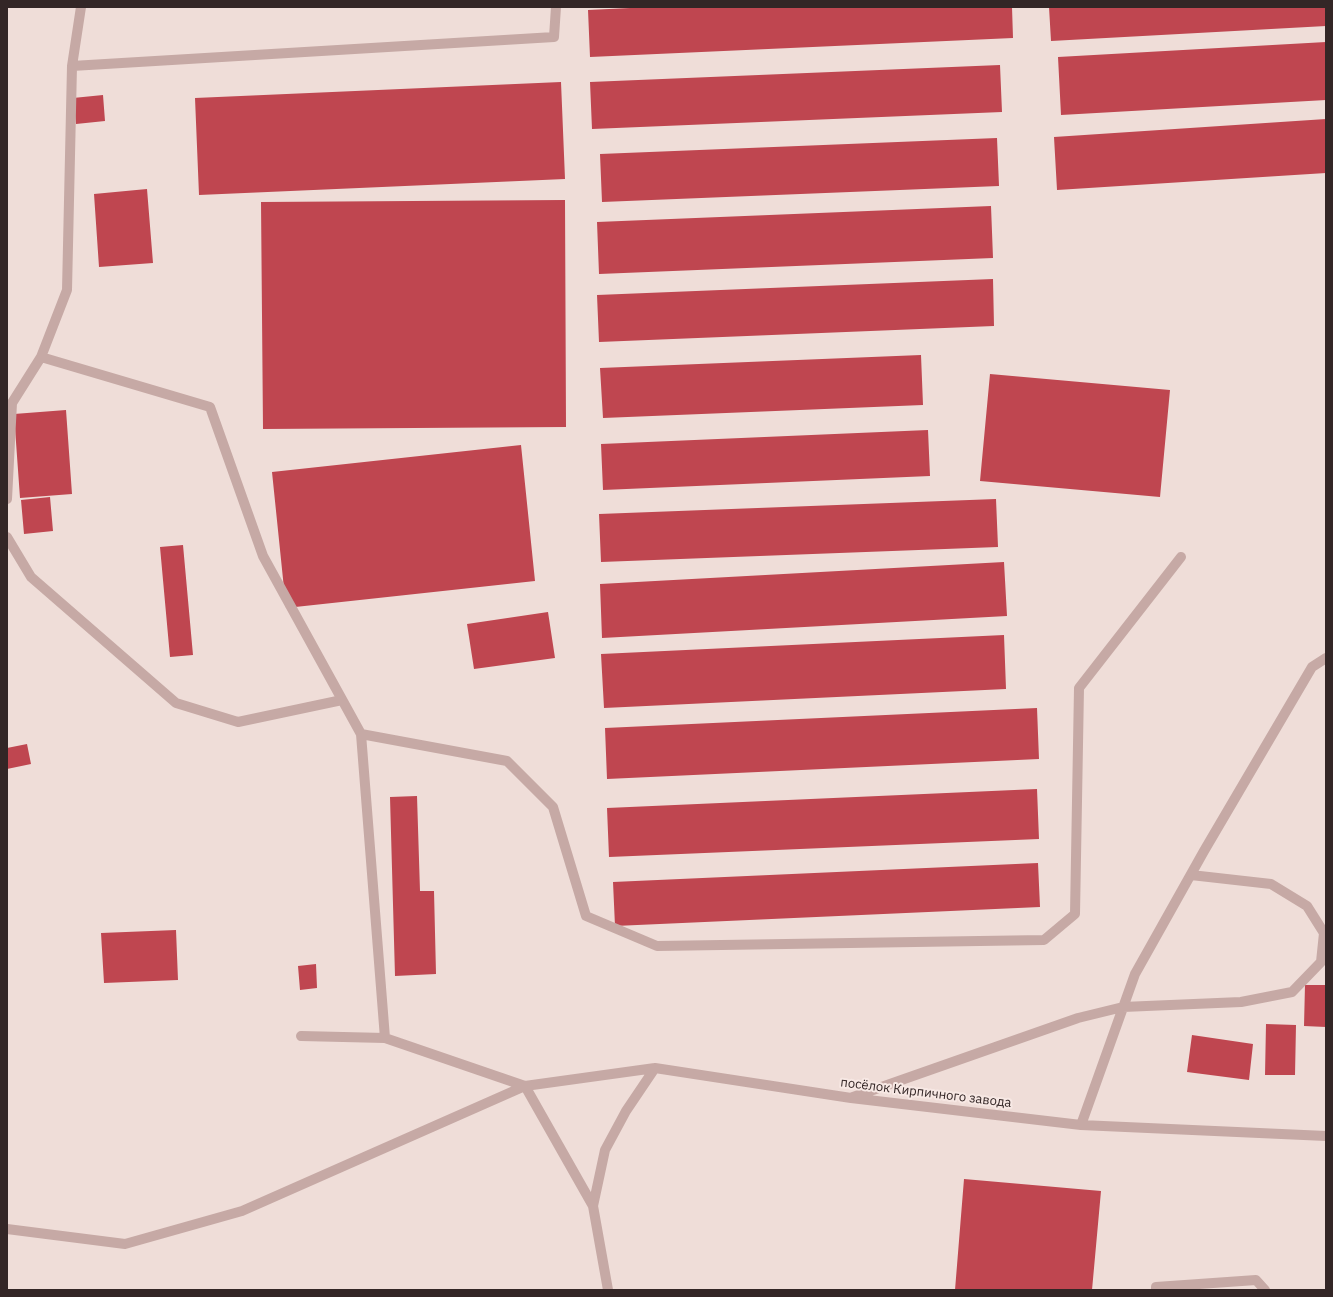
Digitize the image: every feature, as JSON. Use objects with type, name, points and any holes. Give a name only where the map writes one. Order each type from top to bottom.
[{"type":"street","points":[[7,499],[12,403],[41,357],[67,290],[72,66],[81,7]]},
{"type":"street","points":[[72,66],[554,37],[556,7]]},
{"type":"street","points":[[41,357],[210,407],[263,556],[361,734],[385,1038]]},
{"type":"street","points":[[7,536],[31,577],[176,703],[238,722],[342,700]]},
{"type":"street","points":[[361,734],[507,761],[553,807],[586,916],[657,946],[1044,940],[1075,914],[1079,688],[1181,557]]},
{"type":"street","points":[[1081,1125],[1135,974],[1312,667],[1326,658]]},
{"type":"street","points":[[851,1098],[1078,1018],[1123,1006],[1241,1002],[1292,992],[1321,962],[1324,933],[1308,906],[1271,884],[1191,875]]},
{"type":"street","points":[[301,1036],[385,1038],[525,1086],[593,1206],[608,1290]]},
{"type":"street","points":[[593,1206],[605,1150],[626,1111],[655,1068]]},
{"type":"street","name":"посёлок Кирпичного завода","points":[[525,1086],[655,1068],[851,1098],[1081,1125],[1326,1136]]},
{"type":"street","points":[[7,1229],[125,1244],[242,1211],[525,1086]]},
{"type":"street","points":[[1156,1290],[1156,1287],[1256,1280],[1265,1290]]},
{"type":"building","points":[[651,7],[1012,7],[1013,38],[590,57],[588,10]]},
{"type":"building","points":[[1049,7],[1326,7],[1326,26],[1051,41]]},
{"type":"building","points":[[1326,42],[1326,100],[1061,115],[1058,57]]},
{"type":"building","points":[[1000,65],[1002,112],[592,129],[590,82]]},
{"type":"building","points":[[561,82],[565,179],[199,195],[195,98]]},
{"type":"building","points":[[103,95],[105,121],[76,124],[73,98]]},
{"type":"building","points":[[1326,119],[1326,173],[1057,190],[1054,137]]},
{"type":"building","points":[[997,138],[999,186],[602,202],[600,154]]},
{"type":"building","points":[[147,189],[153,263],[99,267],[94,194]]},
{"type":"building","points":[[565,200],[566,427],[263,429],[261,202]]},
{"type":"building","points":[[991,206],[993,258],[599,274],[597,222]]},
{"type":"building","points":[[993,279],[994,326],[599,342],[597,295]]},
{"type":"building","points":[[921,355],[923,405],[603,418],[600,368]]},
{"type":"building","points":[[990,374],[1170,390],[1160,497],[980,481]]},
{"type":"building","points":[[66,410],[72,494],[20,498],[14,414]]},
{"type":"building","points":[[928,430],[930,476],[603,490],[601,444]]},
{"type":"building","points":[[521,445],[535,581],[286,608],[272,472]]},
{"type":"building","points":[[50,497],[53,531],[24,534],[21,500]]},
{"type":"building","points":[[996,499],[998,547],[601,562],[599,514]]},
{"type":"building","points":[[183,545],[193,655],[170,657],[160,547]]},
{"type":"building","points":[[1004,562],[1007,616],[602,638],[600,584]]},
{"type":"building","points":[[548,612],[555,658],[474,669],[467,624]]},
{"type":"building","points":[[1004,635],[1006,689],[604,708],[601,654]]},
{"type":"building","points":[[1037,708],[1039,759],[607,779],[605,728]]},
{"type":"building","points":[[27,744],[31,764],[7,769],[7,748]]},
{"type":"building","points":[[1037,789],[1039,839],[609,857],[607,808]]},
{"type":"building","points":[[417,796],[420,891],[434,891],[436,974],[395,976],[390,797]]},
{"type":"building","points":[[1038,863],[1040,907],[615,926],[613,882]]},
{"type":"building","points":[[176,930],[178,980],[104,983],[101,933]]},
{"type":"building","points":[[316,964],[317,988],[300,990],[298,966]]},
{"type":"building","points":[[1305,985],[1326,985],[1326,1027],[1304,1026]]},
{"type":"building","points":[[1266,1024],[1296,1025],[1295,1075],[1265,1075]]},
{"type":"building","points":[[1192,1035],[1253,1044],[1249,1080],[1187,1072]]},
{"type":"building","points":[[964,1179],[1101,1191],[1092,1290],[955,1290]]}]
